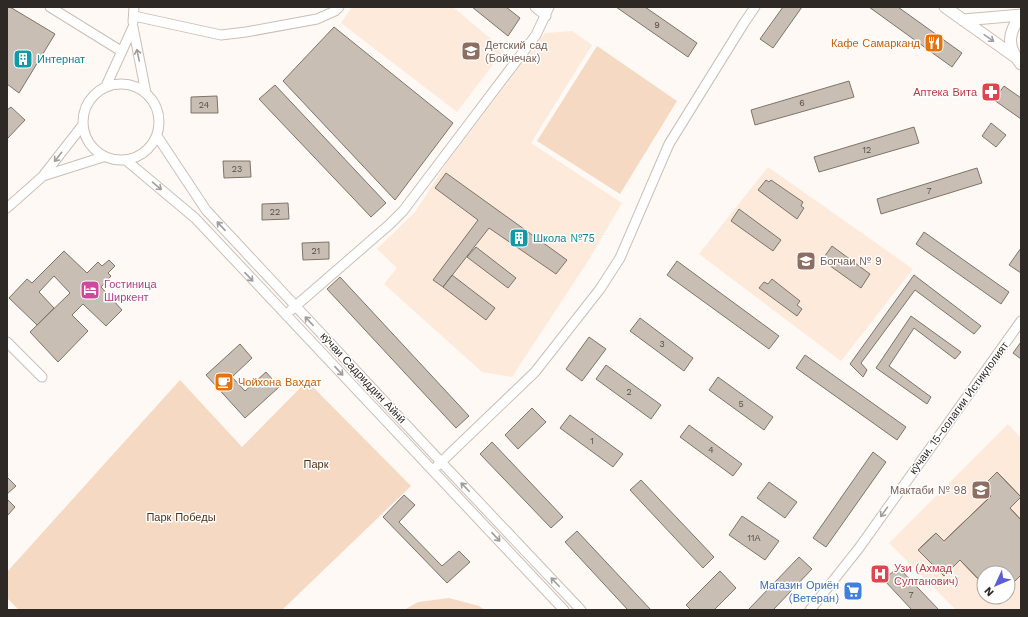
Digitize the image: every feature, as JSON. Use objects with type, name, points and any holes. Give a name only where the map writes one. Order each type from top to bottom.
[{"type":"main road","points":[[945,7],[1018,60]]},
{"type":"main road","points":[[963,20],[1021,15]]},
{"type":"main road","points":[[1018,60],[1011,46],[1012,29],[1021,15]]},
{"type":"street","points":[[50,7],[121,51]]},
{"type":"street","points":[[43,176],[103,157],[127,161],[145,153],[157,136],[158,110],[146,93],[133,27],[134,12],[221,34],[246,32],[317,19],[335,11],[338,7]]},
{"type":"street","points":[[534,7],[546,16]]},
{"type":"street","points":[[286,315],[403,211],[536,35],[549,7]]},
{"type":"street","points":[[433,470],[535,372],[600,289],[620,258],[669,144],[756,7]]},
{"type":"street","points":[[7,208],[43,176],[82,126],[87,102],[106,86],[133,27]]},
{"type":"street","points":[[106,86],[130,84],[146,93]]},
{"type":"street","points":[[82,126],[88,144],[103,157]]},
{"type":"street","name":"кӯчаи Садриддин Айнӣ","points":[[157,136],[206,210],[581,610]]},
{"type":"street","name":"кӯчаи Садриддин Айнӣ","points":[[127,161],[195,218],[564,610]]},
{"type":"street","name":"кӯчаи. 15-солагии Истиқлолият","points":[[810,610],[859,548],[1021,321]]},
{"type":"street","points":[[7,342],[42,377]]},
{"type":"shaded area","points":[[352,7],[453,7],[504,50],[457,112],[341,23]]},
{"type":"shaded area","points":[[572,31],[592,45],[531,143],[622,203],[588,261],[512,377],[482,372],[384,284],[397,268],[377,249],[415,212],[448,161],[545,33]]},
{"type":"shaded area","name":"Богчаи № 9","points":[[768,167],[913,269],[841,361],[699,254]]},
{"type":"shaded area","name":"Мактаби № 98","points":[[1008,424],[1021,438],[1021,610],[956,610],[889,543]]},
{"type":"green space","points":[[597,46],[677,101],[620,194],[537,141]]},
{"type":"green space","name":"Парк Победы","points":[[180,380],[242,447],[307,381],[411,486],[282,610],[19,610],[7,598],[7,572]]},
{"type":"green space","points":[[449,598],[479,606],[485,610],[404,610],[418,602]]},
{"type":"building","name":"Интернат","points":[[7,7],[10,7],[55,34],[19,93],[7,84]]},
{"type":"building","points":[[472,7],[506,7],[520,18],[508,36]]},
{"type":"building","points":[[616,7],[645,7],[697,43],[688,57]]},
{"type":"building","points":[[783,7],[802,7],[773,48],[760,39]]},
{"type":"building","points":[[869,7],[898,7],[962,53],[952,67]]},
{"type":"building","points":[[334,27],[453,123],[395,200],[283,81]]},
{"type":"building","points":[[849,81],[854,97],[755,125],[751,110]]},
{"type":"building","points":[[275,85],[386,203],[371,217],[259,99]]},
{"type":"building","points":[[1004,86],[1021,98],[1021,119],[994,100]]},
{"type":"building","points":[[217,96],[218,113],[191,113],[191,97]]},
{"type":"building","points":[[11,107],[25,120],[7,139],[7,110]]},
{"type":"building","points":[[991,123],[1006,135],[996,147],[982,136]]},
{"type":"building","points":[[914,127],[919,143],[819,172],[814,157]]},
{"type":"building","points":[[223,161],[250,161],[251,177],[224,178]]},
{"type":"building","points":[[977,168],[982,183],[881,214],[877,199]]},
{"type":"building","name":"Школа №75","points":[[446,173],[567,260],[556,274],[489,228],[443,287],[433,280],[478,220],[435,188]]},
{"type":"building","points":[[766,180],[769,182],[771,180],[803,202],[801,206],[804,208],[797,219],[758,190]]},
{"type":"building","points":[[288,203],[289,219],[262,220],[262,204]]},
{"type":"building","points":[[739,209],[781,240],[773,251],[731,221]]},
{"type":"building","points":[[924,232],[1009,292],[1001,304],[916,244]]},
{"type":"building","points":[[329,242],[329,259],[303,260],[302,243]]},
{"type":"building","points":[[832,246],[870,274],[861,288],[822,260]]},
{"type":"building","points":[[476,247],[516,278],[508,288],[467,257]]},
{"type":"building","points":[[1021,248],[1021,273],[1009,265]]},
{"type":"building","points":[[64,251],[87,273],[98,262],[102,266],[109,260],[115,266],[108,273],[111,276],[101,287],[122,310],[106,326],[83,304],[72,315],[88,331],[58,362],[30,332],[70,293],[54,276],[39,292],[54,308],[37,325],[9,298],[27,279],[32,283]]},
{"type":"building","points":[[677,261],[779,336],[769,349],[667,275]]},
{"type":"building","points":[[452,275],[495,308],[486,320],[443,287]]},
{"type":"building","points":[[914,275],[981,326],[974,334],[915,290],[861,363],[867,370],[863,377],[850,364]]},
{"type":"building","points":[[340,277],[469,416],[456,428],[327,289]]},
{"type":"building","points":[[772,279],[800,301],[797,305],[802,309],[797,316],[759,288],[764,282],[768,284]]},
{"type":"building","points":[[911,316],[961,352],[955,359],[914,328],[889,366],[931,397],[927,404],[876,368]]},
{"type":"building","points":[[640,318],[693,358],[684,371],[630,331]]},
{"type":"building","points":[[589,337],[606,349],[582,381],[566,369]]},
{"type":"building","points":[[1021,342],[1021,359],[1013,353]]},
{"type":"building","name":"Чойхона Вахдат","points":[[240,344],[252,358],[232,377],[245,391],[266,372],[279,387],[245,418],[206,375]]},
{"type":"building","points":[[805,355],[906,427],[897,440],[796,368]]},
{"type":"building","points":[[606,365],[661,405],[651,419],[596,379]]},
{"type":"building","points":[[718,377],[773,417],[764,430],[709,390]]},
{"type":"building","points":[[532,408],[546,422],[518,449],[505,435]]},
{"type":"building","points":[[570,415],[623,454],[613,467],[560,428]]},
{"type":"building","points":[[689,425],[742,464],[733,476],[680,437]]},
{"type":"building","points":[[492,442],[563,517],[551,528],[480,454]]},
{"type":"building","points":[[873,452],[886,462],[826,547],[813,538]]},
{"type":"building","points":[[997,472],[1021,497],[1010,508],[1021,520],[1021,575],[1016,580],[1016,565],[976,565],[976,577],[960,560],[944,576],[918,550],[936,533],[944,541],[991,496],[982,487]]},
{"type":"building","points":[[997,472],[1021,497],[1010,508],[1021,520],[1021,575],[1016,580],[1016,565],[976,565],[976,577],[960,560],[944,576],[918,550],[936,533],[944,541],[991,496],[982,487]]},
{"type":"building","points":[[7,477],[16,486],[7,494]]},
{"type":"building","points":[[641,480],[714,557],[703,568],[630,490]]},
{"type":"building","points":[[769,482],[797,502],[785,518],[757,498]]},
{"type":"building","points":[[404,495],[415,505],[399,522],[442,566],[459,551],[470,562],[447,583],[383,517]]},
{"type":"building","points":[[7,499],[15,507],[7,516]]},
{"type":"building","points":[[742,516],[779,541],[765,560],[729,535]]},
{"type":"building","points":[[577,531],[651,610],[628,610],[565,542]]},
{"type":"building","points":[[799,557],[812,569],[773,610],[748,610]]},
{"type":"building","points":[[898,567],[939,610],[912,610],[884,580]]},
{"type":"building","points":[[720,571],[736,588],[714,610],[691,610],[686,605]]},
{"type":"place","name":"Кафе Самарканд","points":[[934,43]]},
{"type":"place","name":"Детский сад (Бойчечак)","points":[[471,51]]},
{"type":"place","name":"Интернат","points":[[23,59]]},
{"type":"place","name":"Аптека Вита","points":[[991,92]]},
{"type":"place","name":"Школа №75","points":[[519,238]]},
{"type":"place","name":"Богчаи № 9","points":[[806,261]]},
{"type":"place","name":"Гостиница Ширкент","points":[[90,290]]},
{"type":"place","name":"Чойхона Вахдат","points":[[224,382]]},
{"type":"place","name":"Мактаби № 98","points":[[981,490]]},
{"type":"place","name":"Узи (Ахмад Султанович)","points":[[880,574]]},
{"type":"place","name":"Магазин Ориён (Ветеран)","points":[[853,591]]},
{"type":"park label","name":"Парк","points":[[316,464]]}]
